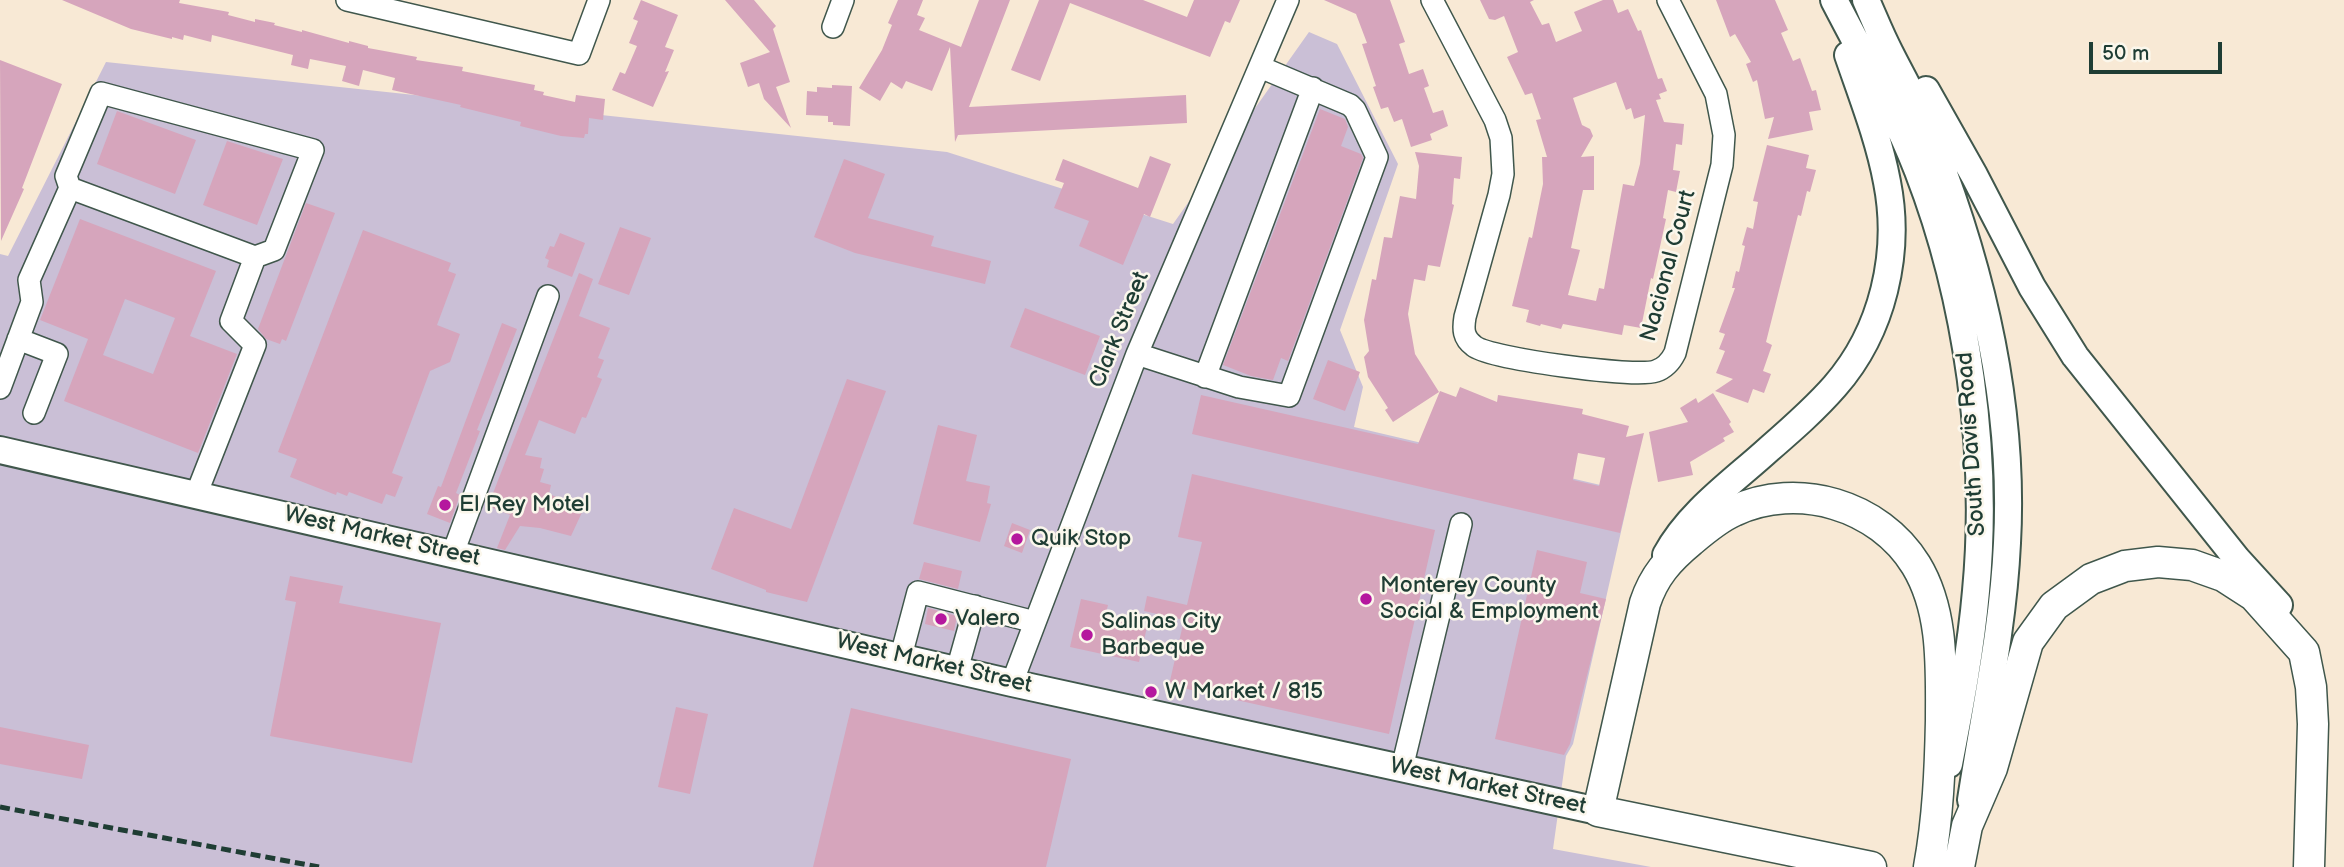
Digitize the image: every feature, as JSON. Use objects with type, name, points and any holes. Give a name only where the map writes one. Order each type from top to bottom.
[{"type":"highway","points":[[1598,811],[1644,603],[1652,580],[1683,547],[1711,524],[1734,511],[1777,498],[1819,500],[1845,507],[1873,520],[1897,541],[1915,564],[1928,590],[1941,655],[1937,823]]},
{"type":"highway","points":[[1959,867],[1968,826],[1992,768],[2028,642],[2054,606],[2091,579],[2125,566],[2158,562],[2192,565],[2223,576],[2253,596],[2304,652],[2311,687],[2313,724],[2309,867]]},
{"type":"highway","name":"West Market Street","points":[[1598,811],[1871,867]]},
{"type":"highway","name":"South Davis Road","points":[[1929,867],[1937,823]]},
{"type":"main road","points":[[1652,580],[1673,542],[1692,519],[1814,409],[1836,385],[1856,358],[1872,328],[1882,300],[1892,237],[1887,180],[1832,0]]},
{"type":"main road","name":"South Davis Road","points":[[1832,0],[1891,111],[1918,171],[1954,293],[1972,387],[1979,486],[1976,592],[1960,705],[1937,823]]},
{"type":"main road","name":"South Davis Road","points":[[1866,0],[1922,116],[1963,226],[1984,308],[2004,424],[2008,497],[2005,583],[1998,645],[1968,826]]},
{"type":"main road","points":[[1872,0],[1952,135],[2038,298],[2075,356],[2237,559],[2284,610],[2304,652]]},
{"type":"main road","name":"West Market Street","points":[[0,450],[1012,683],[1598,811]]},
{"type":"street","points":[[347,0],[579,54],[599,0]]},
{"type":"street","points":[[833,27],[843,0]]},
{"type":"street","name":"Clark Street","points":[[1012,683],[1137,354],[1288,0]]},
{"type":"street","name":"Nacional Court","points":[[1433,0],[1495,120],[1503,156],[1499,195],[1465,317],[1464,333],[1467,339],[1476,348],[1491,354],[1579,367],[1647,373],[1664,367],[1675,353],[1718,183],[1723,149],[1723,122],[1716,94],[1668,0]]},
{"type":"street","points":[[1137,354],[1239,387],[1289,396],[1377,157],[1355,110],[1350,105],[1260,67]]},
{"type":"street","points":[[1205,377],[1313,88]]},
{"type":"street","points":[[0,388],[32,302],[29,280],[70,188],[66,176],[101,93],[313,150],[274,250],[255,257],[70,188]]},
{"type":"street","points":[[196,495],[255,345],[231,321],[255,257]]},
{"type":"street","points":[[453,554],[548,296]]},
{"type":"street","points":[[18,339],[57,354],[34,413]]},
{"type":"street","points":[[1402,768],[1461,524]]},
{"type":"street","points":[[901,656],[918,592],[1035,622]]},
{"type":"street","points":[[957,670],[975,606]]},
{"type":"shaded area","points":[[1309,32],[1337,44],[1398,164],[1340,330],[1363,387],[1354,427],[1630,492],[1573,744],[1566,756],[1553,849],[1651,867],[0,867],[0,254],[8,256],[106,62],[947,152],[1173,224]]},
{"type":"building","points":[[62,0],[180,0],[179,3],[229,12],[228,15],[255,22],[255,19],[275,23],[274,25],[349,41],[368,48],[417,57],[416,60],[463,67],[462,71],[535,85],[534,90],[544,92],[543,95],[575,102],[576,95],[605,99],[603,120],[589,118],[588,134],[585,134],[584,138],[561,136],[520,126],[521,122],[460,107],[461,105],[392,90],[395,78],[363,70],[359,86],[342,81],[346,66],[310,59],[308,69],[291,65],[293,55],[212,35],[211,42],[184,35],[183,40],[172,39],[131,29]]},
{"type":"building","points":[[641,0],[678,15],[665,47],[674,50],[665,72],[669,71],[653,107],[612,90],[620,72],[625,74],[637,46],[629,43],[638,21],[633,19]]},
{"type":"building","points":[[725,0],[754,0],[776,26],[773,29],[790,82],[776,87],[791,128],[764,99],[759,83],[748,87],[740,63],[770,52]]},
{"type":"building","points":[[898,0],[923,0],[917,15],[925,18],[919,30],[961,47],[979,0],[1010,0],[969,107],[1186,95],[1187,123],[958,135],[955,142],[950,47],[932,91],[906,81],[902,89],[891,82],[880,101],[859,88],[882,50],[892,25],[888,23]]},
{"type":"building","points":[[1039,0],[1143,0],[1187,17],[1194,0],[1240,0],[1230,23],[1225,21],[1210,57],[1070,3],[1040,81],[1011,70]]},
{"type":"building","points":[[1324,0],[1390,0],[1405,42],[1399,44],[1409,74],[1423,69],[1429,86],[1424,88],[1433,113],[1443,110],[1448,126],[1430,134],[1432,140],[1411,147],[1402,119],[1394,122],[1388,107],[1381,109],[1362,44],[1367,43],[1356,14]]},
{"type":"building","points":[[1480,0],[1534,0],[1530,2],[1542,25],[1549,23],[1556,42],[1582,31],[1574,12],[1603,0],[1613,0],[1618,13],[1628,9],[1638,31],[1641,30],[1658,79],[1662,78],[1667,91],[1659,94],[1661,99],[1656,100],[1664,122],[1684,124],[1682,145],[1676,144],[1673,170],[1680,171],[1676,192],[1668,190],[1663,218],[1666,219],[1641,328],[1624,325],[1622,335],[1563,324],[1561,329],[1541,324],[1540,326],[1526,322],[1529,310],[1512,306],[1529,237],[1532,238],[1543,184],[1542,157],[1547,157],[1536,120],[1541,119],[1532,93],[1525,95],[1507,57],[1518,52],[1504,16],[1495,20],[1489,19]],"holes":[[[1616,82],[1626,110],[1631,108],[1634,119],[1645,115],[1640,164],[1634,186],[1623,184],[1604,289],[1599,288],[1596,301],[1568,295],[1580,250],[1571,248],[1583,190],[1594,190],[1594,156],[1581,157],[1593,136],[1590,129],[1582,125],[1573,98]]]},
{"type":"building","points":[[1716,0],[1775,0],[1788,30],[1781,33],[1793,61],[1800,58],[1812,91],[1816,90],[1821,110],[1809,112],[1813,130],[1768,139],[1774,117],[1765,119],[1757,80],[1753,82],[1746,64],[1751,62],[1735,34],[1730,37]]},
{"type":"building","points":[[0,60],[62,84],[22,188],[24,189],[1,241]]},
{"type":"building","points":[[832,85],[852,86],[850,126],[833,125],[833,122],[828,122],[828,116],[806,115],[807,91],[817,92],[817,87],[832,88]]},
{"type":"building","points":[[1320,109],[1345,119],[1348,127],[1341,146],[1361,154],[1363,158],[1288,361],[1281,358],[1273,380],[1251,376],[1223,365]]},
{"type":"building","points":[[117,111],[196,140],[175,194],[97,164]]},
{"type":"building","points":[[227,141],[283,159],[257,225],[203,205]]},
{"type":"building","points":[[1767,145],[1809,155],[1806,168],[1816,170],[1801,216],[1798,215],[1766,342],[1772,345],[1763,371],[1771,374],[1764,393],[1753,389],[1748,403],[1715,391],[1733,379],[1716,373],[1725,351],[1719,349],[1725,334],[1719,332],[1735,288],[1732,288],[1736,271],[1739,272],[1747,227],[1753,229],[1758,202],[1753,201]]},
{"type":"building","points":[[1415,152],[1462,157],[1460,179],[1454,178],[1454,205],[1440,267],[1428,265],[1425,281],[1414,279],[1408,314],[1415,354],[1439,392],[1393,422],[1385,410],[1388,408],[1368,377],[1364,357],[1369,351],[1364,320],[1372,279],[1376,280],[1384,237],[1392,238],[1400,196],[1416,199],[1419,166]]},
{"type":"building","points":[[1150,156],[1171,164],[1150,217],[1144,214],[1123,265],[1079,246],[1089,221],[1054,208],[1064,183],[1055,180],[1063,159],[1138,188]]},
{"type":"building","points":[[844,159],[885,174],[868,218],[934,236],[931,246],[991,261],[985,284],[855,253],[814,237]]},
{"type":"building","points":[[306,203],[335,213],[286,341],[282,339],[280,344],[266,339],[258,329]]},
{"type":"building","points":[[80,219],[216,271],[190,336],[237,354],[198,453],[64,401],[88,339],[40,320]],"holes":[[[125,299],[175,318],[153,374],[103,355]]]},
{"type":"building","points":[[620,227],[651,238],[629,295],[598,284]]},
{"type":"building","points":[[363,230],[451,263],[448,271],[456,274],[437,325],[460,334],[450,362],[430,371],[392,473],[403,477],[395,497],[386,494],[382,504],[349,492],[347,496],[337,492],[336,495],[290,477],[297,459],[278,452]]},
{"type":"building","points":[[560,233],[585,243],[572,277],[547,267],[549,260],[545,258]]},
{"type":"building","points":[[579,273],[593,279],[579,316],[610,328],[598,358],[604,360],[597,377],[602,379],[586,418],[582,417],[575,434],[539,420],[525,455],[542,458],[540,468],[544,469],[540,482],[551,485],[549,494],[584,508],[571,536],[520,526],[505,550],[497,548],[510,515],[488,506]]},
{"type":"building","points":[[1025,308],[1100,336],[1085,375],[1010,347]]},
{"type":"building","points":[[502,323],[517,329],[477,430],[480,431],[456,493],[460,495],[450,523],[427,514],[438,486],[441,487]]},
{"type":"building","points":[[1328,360],[1360,372],[1345,411],[1313,399]]},
{"type":"building","points":[[847,379],[886,391],[807,602],[766,592],[711,569],[734,508],[791,529]]},
{"type":"building","points":[[1460,387],[1497,402],[1498,395],[1583,409],[1582,414],[1629,426],[1626,437],[1644,433],[1620,533],[1192,434],[1201,395],[1418,444],[1440,391],[1456,397]],"holes":[[[1578,453],[1605,458],[1599,486],[1573,480]]]},
{"type":"building","points":[[1713,393],[1734,432],[1723,438],[1725,441],[1690,462],[1693,475],[1658,482],[1649,432],[1688,422],[1680,408],[1696,398],[1698,403]]},
{"type":"building","points":[[938,425],[977,435],[966,481],[990,486],[987,503],[991,504],[980,542],[913,524]]},
{"type":"building","points":[[1192,474],[1435,530],[1389,734],[1169,685],[1184,620],[1144,611],[1147,596],[1187,605],[1202,542],[1178,537]]},
{"type":"building","points":[[1012,523],[1030,530],[1022,553],[1004,546]]},
{"type":"building","points":[[1537,550],[1587,562],[1580,593],[1606,599],[1570,744],[1564,755],[1495,739]]},
{"type":"building","points":[[924,562],[962,571],[958,589],[919,579]]},
{"type":"building","points":[[290,576],[343,586],[339,603],[441,623],[412,763],[270,736],[296,602],[285,600]]},
{"type":"building","points":[[1081,599],[1108,605],[1106,613],[1111,614],[1110,619],[1147,627],[1139,662],[1070,647]]},
{"type":"building","points":[[928,608],[957,616],[954,631],[925,624]]},
{"type":"building","points":[[676,707],[708,714],[690,794],[658,787]]},
{"type":"building","points":[[851,708],[1071,759],[1046,867],[813,867]]},
{"type":"building","points":[[0,727],[89,745],[82,779],[0,764]]},
{"type":"railway","points":[[0,807],[319,867]]},
{"type":"place","name":"El Rey Motel","points":[[445,505]]},
{"type":"place","name":"Quik Stop","points":[[1017,539]]},
{"type":"place","name":"Monterey County Social & Employment","points":[[1366,599]]},
{"type":"place","name":"Valero","points":[[941,619]]},
{"type":"place","name":"Salinas City Barbeque","points":[[1087,635]]},
{"type":"place","name":"W Market / 815","points":[[1151,692]]}]
